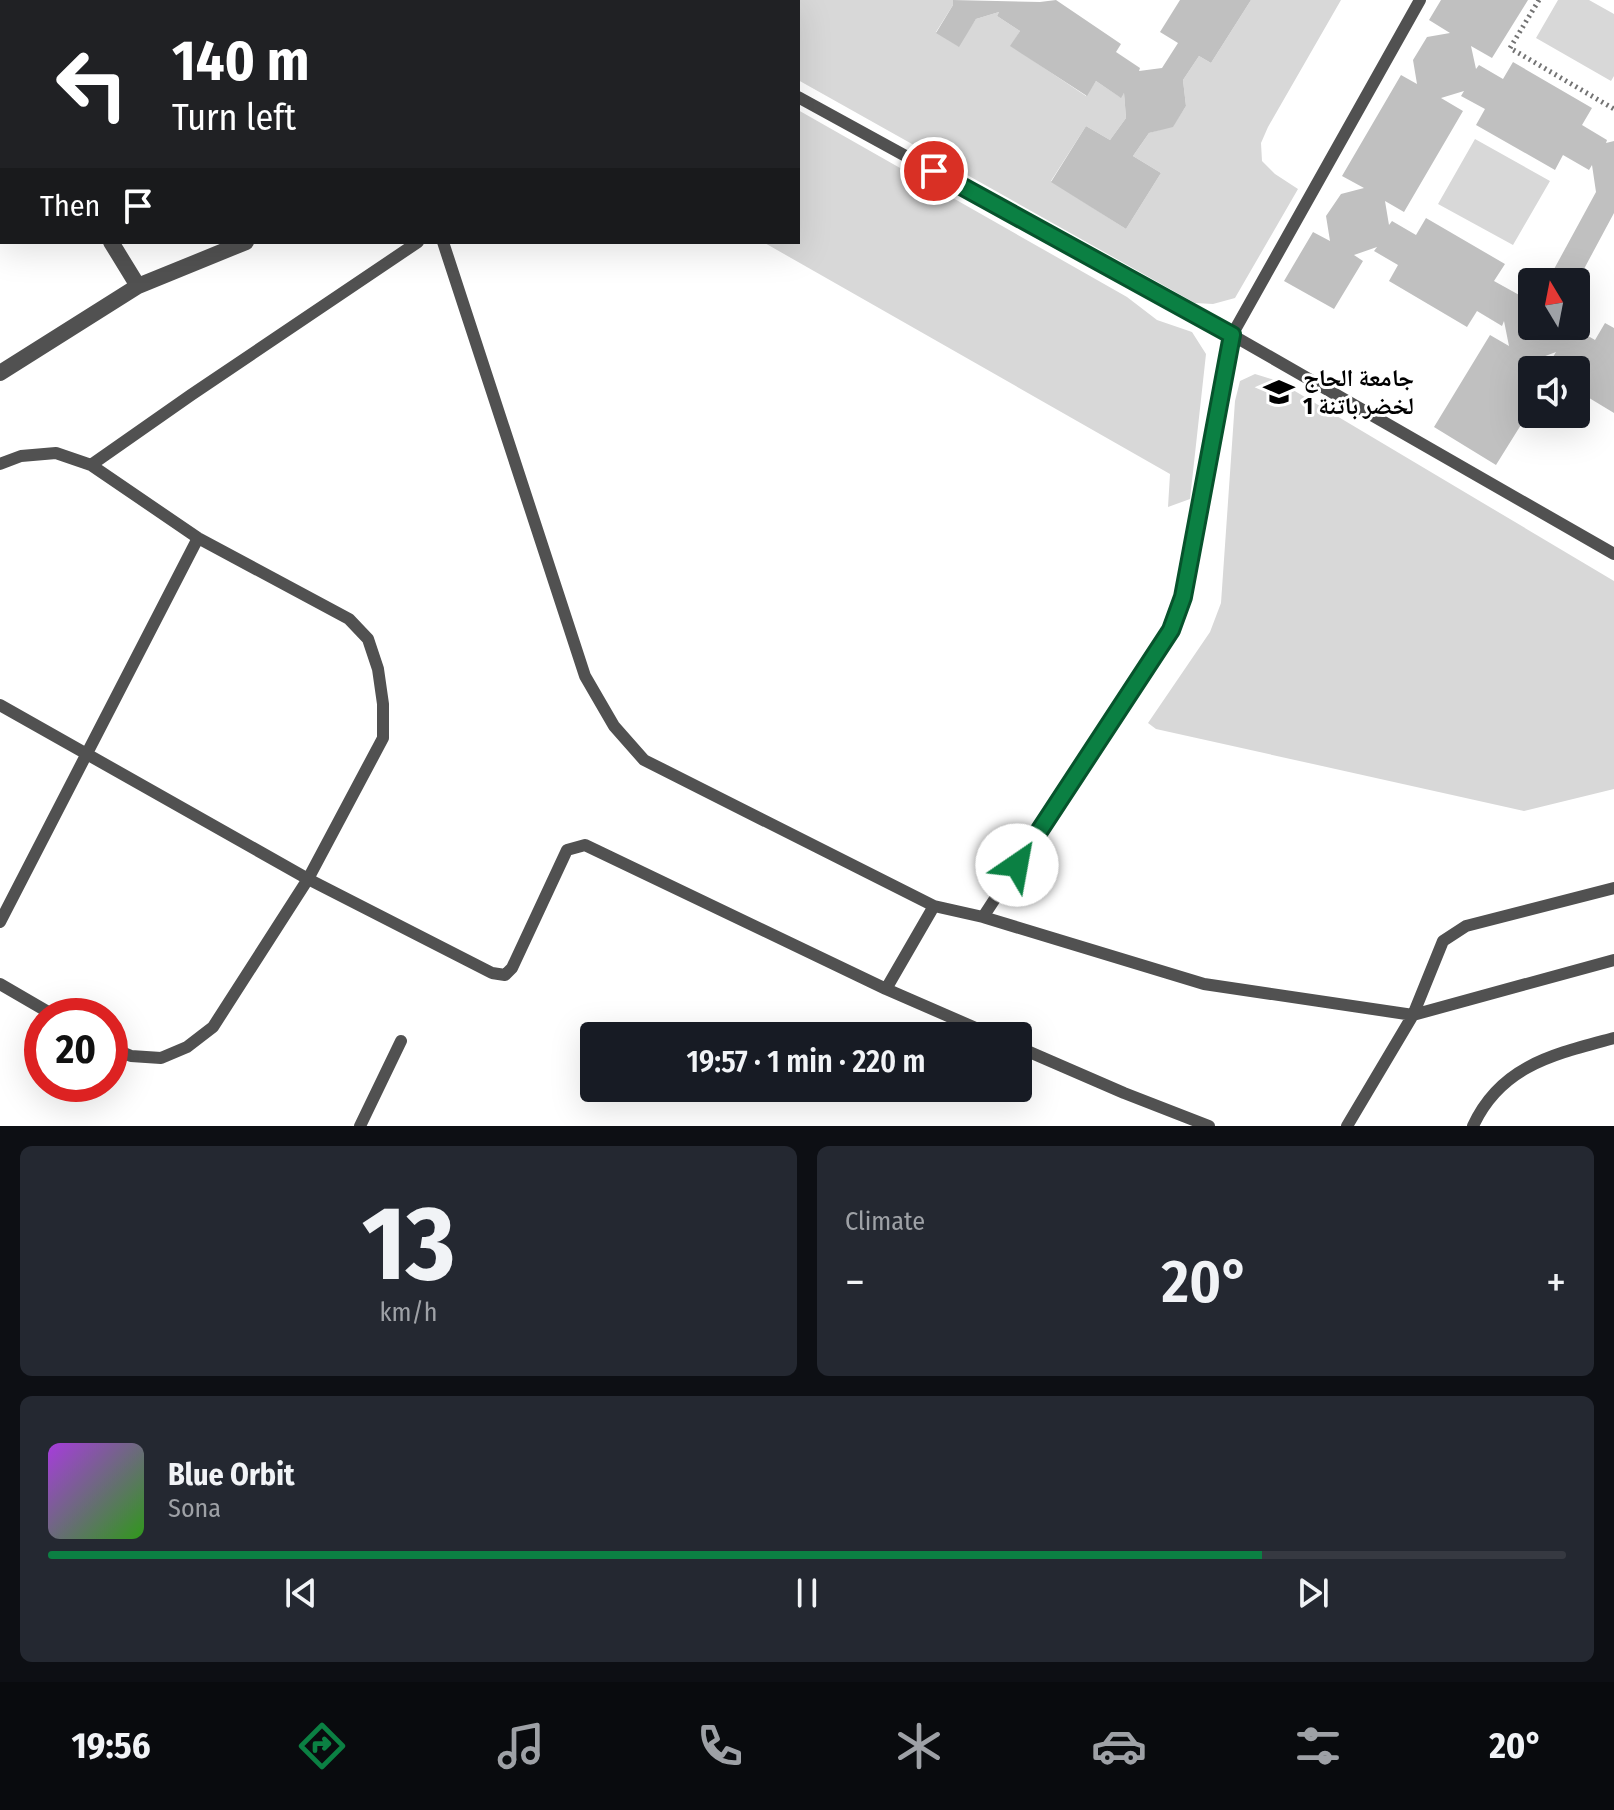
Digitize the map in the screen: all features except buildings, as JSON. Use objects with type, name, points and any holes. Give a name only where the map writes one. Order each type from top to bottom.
[{"type":"street","points":[[112,244],[138,286]]},
{"type":"street","points":[[0,373],[138,286],[241,244]]},
{"type":"lane","points":[[983,917],[1171,630],[1183,597],[1232,335],[1420,0]]},
{"type":"lane","points":[[800,98],[1232,335],[1614,554]]},
{"type":"lane","points":[[91,465],[415,244]]},
{"type":"lane","points":[[444,244],[585,676],[614,726],[644,760],[934,906],[983,917],[1204,984],[1413,1015],[1614,960]]},
{"type":"lane","points":[[0,464],[21,456],[56,453],[91,465],[198,538],[349,619],[368,639],[378,669],[383,704],[383,738],[308,879],[213,1027],[187,1047],[161,1058],[128,1055]]},
{"type":"lane","points":[[0,922],[198,538]]},
{"type":"lane","points":[[0,705],[308,879],[492,973],[505,975],[512,968],[567,850],[585,845],[962,1022]]},
{"type":"lane","points":[[1347,1126],[1413,1015],[1443,941],[1466,926],[1614,888]]},
{"type":"lane","points":[[886,989],[934,906]]},
{"type":"lane","points":[[0,984],[24,998]]},
{"type":"lane","points":[[1473,1126],[1482,1107],[1507,1079],[1527,1066],[1614,1038]]},
{"type":"lane","points":[[360,1126],[401,1041]]},
{"type":"lane","points":[[1032,1053],[1209,1126]]},
{"type":"path","points":[[1539,0],[1510,48],[1614,109]]},
{"type":"shaded area","points":[[800,0],[953,0],[936,32],[958,46],[976,19],[999,12],[997,16],[1020,31],[1011,46],[1086,96],[1096,81],[1120,97],[1124,93],[1126,118],[1110,140],[1086,126],[1051,181],[1126,229],[1161,173],[1133,156],[1149,133],[1173,126],[1186,106],[1183,80],[1199,56],[1211,63],[1251,0],[1341,0],[1261,143],[1262,161],[1298,189],[1235,298],[1213,304],[1195,303],[800,81]]},
{"type":"shaded area","points":[[1558,0],[1589,0],[1614,14],[1614,76],[1611,81],[1536,38]]},
{"type":"shaded area","points":[[800,111],[1127,297],[1157,320],[1192,332],[1206,354],[1190,499],[1168,507],[1170,474],[767,244],[800,244]]},
{"type":"shaded area","points":[[1475,139],[1550,181],[1513,245],[1438,204]]},
{"type":"shaded area","points":[[1255,374],[1278,381],[1614,581],[1614,789],[1524,811],[1156,729],[1148,723],[1210,632],[1221,603],[1235,401],[1240,381]]},
{"type":"place","name":"جامعة الحاج لخضر باتنة 1","points":[[1279,392]]},
{"type":"route","points":[[934,171],[1232,335],[1183,597],[1171,630],[1017,865]]}]
